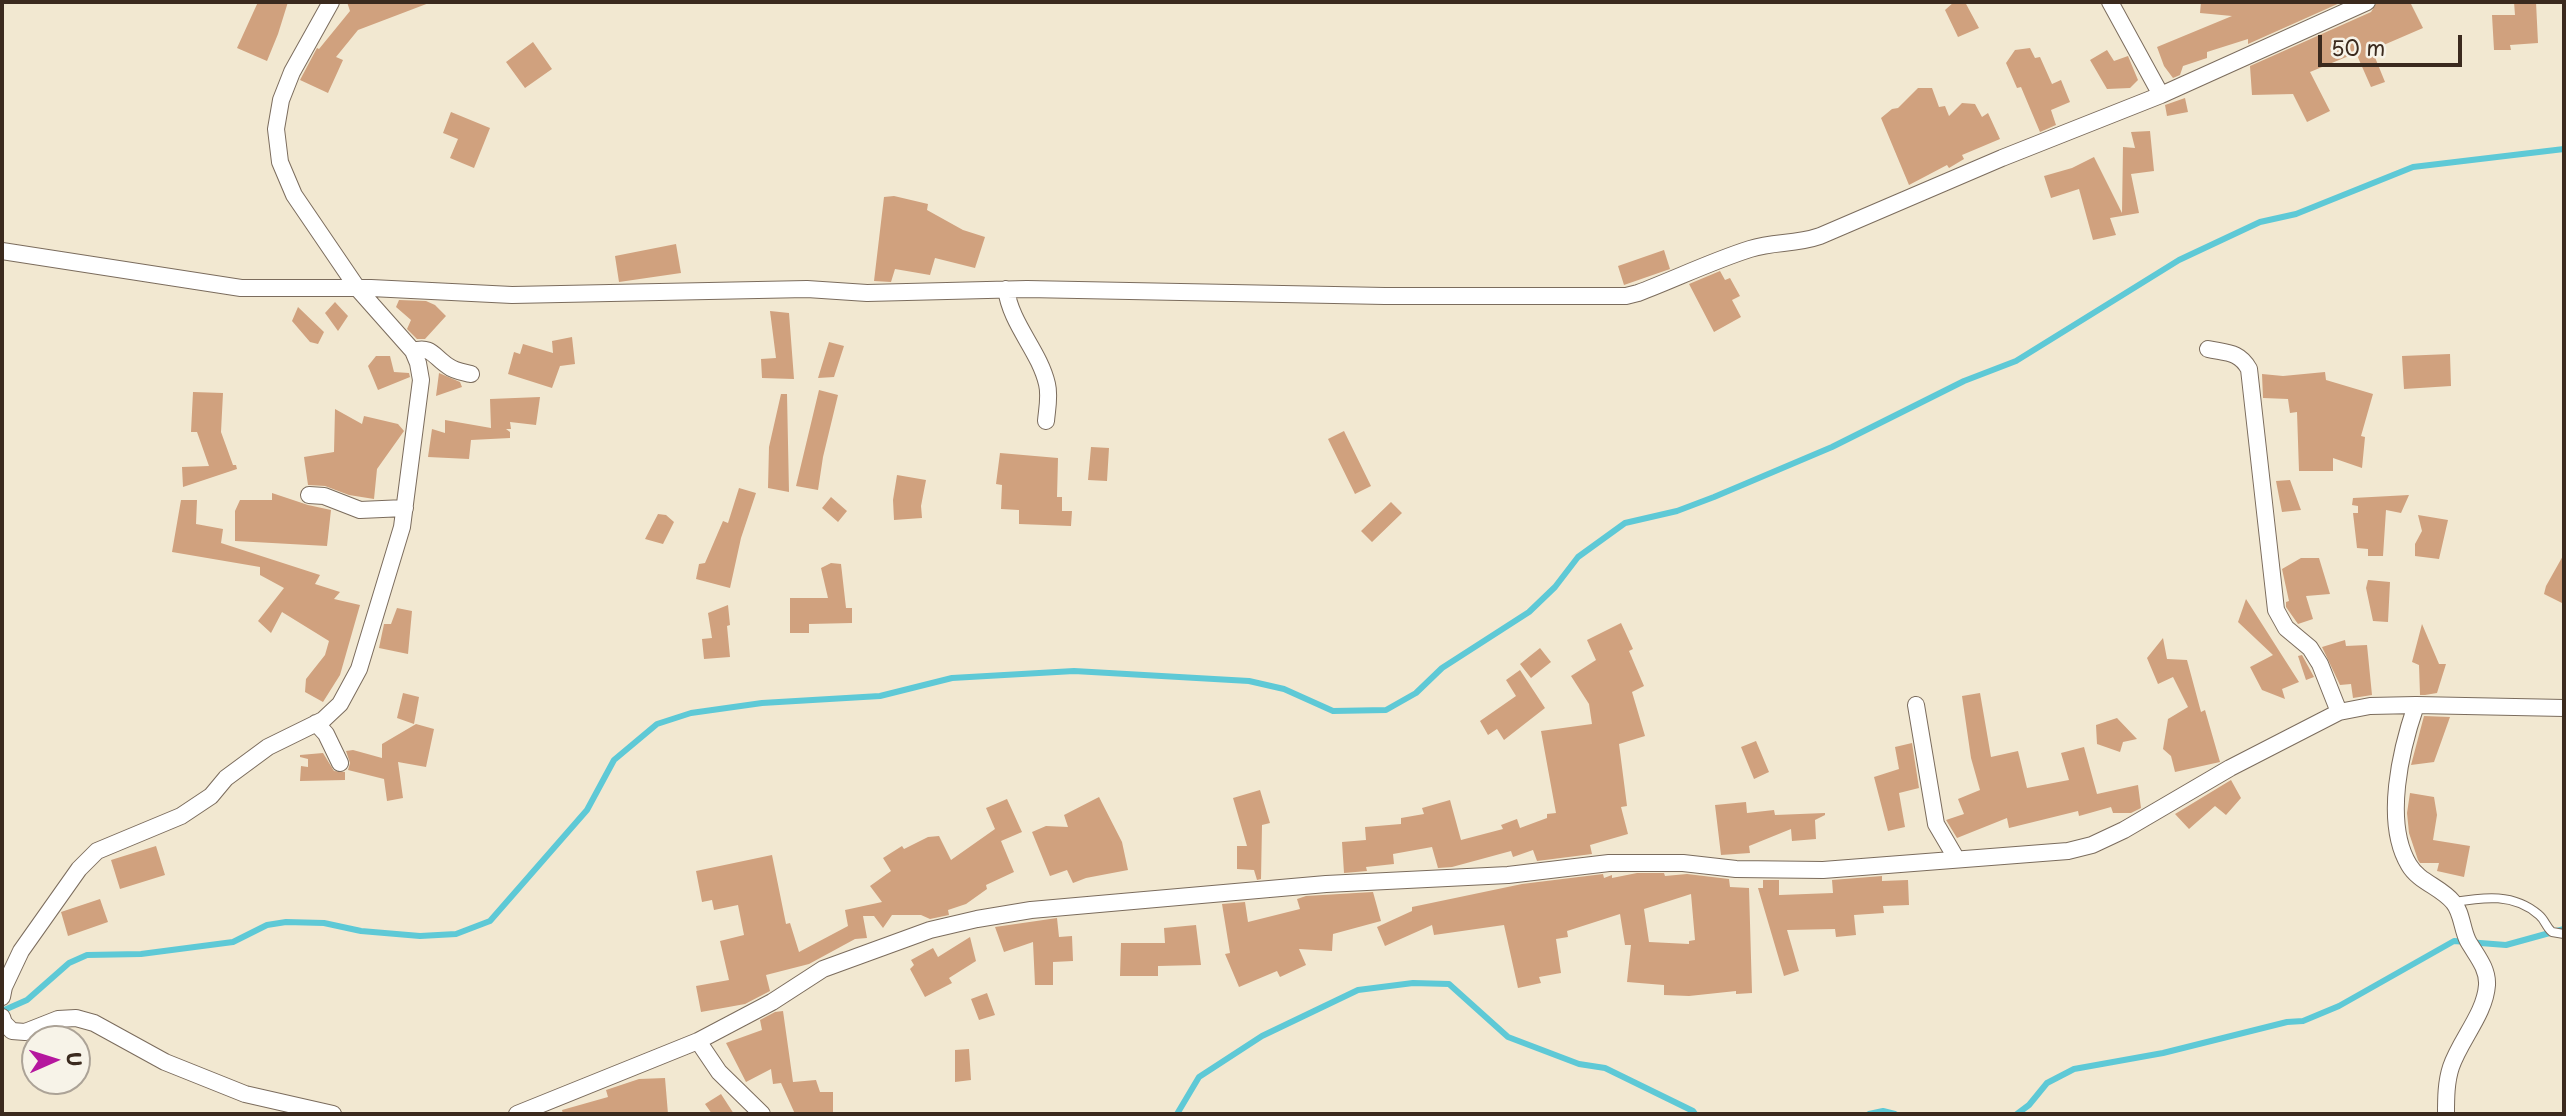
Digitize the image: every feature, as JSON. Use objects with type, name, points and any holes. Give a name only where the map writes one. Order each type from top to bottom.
[{"type":"street","points":[[2,998],[4,987],[21,951],[79,869],[97,850],[181,816],[211,796],[226,778],[268,747],[316,723],[340,704],[359,669],[387,581],[405,508],[421,380],[413,351],[358,289],[294,195],[280,162],[276,129],[281,100],[292,72],[331,2]]},
{"type":"street","points":[[2110,2],[2161,96]]},
{"type":"street","points":[[2,251],[241,288],[512,295],[807,289],[867,293],[1006,289],[1385,296],[1626,296],[1751,249],[1802,242],[1820,236],[1966,173],[2161,96],[2367,2]]},
{"type":"street","points":[[1006,289],[1010,310],[1046,379],[1048,394],[1045,422]]},
{"type":"street","points":[[413,351],[430,349],[448,367],[471,374]]},
{"type":"street","points":[[2208,349],[2244,359],[2249,369],[2276,610],[2286,628],[2310,648],[2320,664],[2339,712]]},
{"type":"street","points":[[309,495],[324,496],[360,510],[405,508]]},
{"type":"street","points":[[1916,705],[1936,824],[1956,858]]},
{"type":"street","points":[[2416,705],[2400,767],[2396,819],[2400,847],[2410,867],[2424,881],[2454,902],[2467,939],[2485,971],[2487,985],[2451,1067],[2446,1089],[2446,1114]]},
{"type":"street","points":[[517,1114],[698,1041],[772,1002],[823,969],[930,930],[977,919],[1031,910],[1326,884],[1508,874],[1609,863],[1683,863],[1736,869],[1823,870],[2068,851],[2092,845],[2124,830],[2231,768],[2339,712],[2370,706],[2416,705],[2564,708]]},
{"type":"street","points":[[316,723],[326,734],[340,763]]},
{"type":"street","points":[[2,1017],[12,1031],[25,1032],[58,1019],[76,1018],[94,1023],[165,1062],[245,1094],[333,1114]]},
{"type":"street","points":[[698,1041],[719,1072],[762,1114]]},
{"type":"lane","points":[[2454,902],[2481,897],[2516,901],[2540,915],[2552,932],[2564,934]]},
{"type":"building","points":[[258,2],[288,2],[267,61],[237,48]]},
{"type":"building","points":[[347,2],[429,3],[358,30],[336,57],[343,60],[328,93],[300,80],[317,48],[319,49],[350,11]]},
{"type":"building","points":[[1954,2],[1965,2],[1979,28],[1958,37],[1945,10]]},
{"type":"building","points":[[2201,2],[2342,2],[2248,44],[2248,39],[2207,52],[2207,58],[2183,66],[2180,75],[2173,78],[2164,66],[2157,47],[2232,16],[2200,13]]},
{"type":"building","points":[[2377,2],[2410,2],[2423,28],[2372,50],[2385,82],[2371,87],[2356,53],[2310,72],[2330,111],[2307,122],[2293,94],[2252,95],[2250,66],[2371,12]]},
{"type":"building","points":[[2514,2],[2536,2],[2538,43],[2510,45],[2511,50],[2494,50],[2492,15],[2515,15]]},
{"type":"building","points":[[533,42],[552,69],[525,88],[506,62]]},
{"type":"building","points":[[2030,48],[2035,58],[2040,57],[2052,84],[2061,80],[2070,102],[2051,110],[2056,125],[2040,132],[2021,87],[2017,88],[2006,63],[2015,50]]},
{"type":"building","points":[[2107,50],[2114,61],[2128,56],[2138,80],[2130,88],[2107,89],[2090,60]]},
{"type":"building","points":[[1918,88],[1932,88],[1939,107],[1945,106],[1949,116],[1962,103],[1975,104],[1982,117],[1988,113],[2000,139],[1962,155],[1964,159],[1949,168],[1947,165],[1909,185],[1881,118],[1892,109],[1898,108]]},
{"type":"building","points":[[2185,98],[2188,112],[2167,116],[2165,105]]},
{"type":"building","points":[[451,112],[490,128],[474,168],[450,158],[458,139],[443,133]]},
{"type":"building","points":[[2150,131],[2154,171],[2131,174],[2139,213],[2110,218],[2116,235],[2093,240],[2079,189],[2051,198],[2044,176],[2072,168],[2094,157],[2122,213],[2123,147],[2135,148],[2131,132]]},
{"type":"building","points":[[894,196],[928,204],[927,210],[963,230],[985,237],[975,268],[935,258],[930,275],[895,269],[891,282],[874,281],[884,197]]},
{"type":"building","points":[[676,244],[681,273],[619,282],[615,256]]},
{"type":"building","points":[[1664,250],[1670,269],[1624,285],[1618,266]]},
{"type":"building","points":[[1720,271],[1725,280],[1730,278],[1740,296],[1732,300],[1741,317],[1714,332],[1689,284]]},
{"type":"building","points":[[399,300],[426,301],[435,305],[446,316],[425,339],[417,339],[407,329],[411,320],[396,307]]},
{"type":"building","points":[[335,302],[348,316],[338,331],[325,313]]},
{"type":"building","points":[[298,307],[324,332],[318,344],[310,342],[292,321]]},
{"type":"building","points":[[770,311],[789,313],[794,379],[762,378],[761,359],[776,358]]},
{"type":"building","points":[[572,337],[575,364],[560,366],[552,388],[508,374],[514,352],[520,354],[523,344],[553,353],[552,341]]},
{"type":"building","points":[[829,342],[844,346],[834,377],[818,378]]},
{"type":"building","points":[[2450,354],[2451,386],[2404,389],[2402,356]]},
{"type":"building","points":[[376,356],[390,356],[394,372],[409,373],[410,377],[378,390],[368,366]]},
{"type":"building","points":[[2325,372],[2326,380],[2373,394],[2361,436],[2365,437],[2362,468],[2333,458],[2333,471],[2299,471],[2297,412],[2290,413],[2288,399],[2263,398],[2262,374],[2283,376]]},
{"type":"building","points":[[439,373],[460,382],[462,387],[436,396]]},
{"type":"building","points":[[819,390],[838,395],[818,490],[796,486]]},
{"type":"building","points":[[193,392],[223,393],[221,432],[237,469],[183,487],[182,467],[209,466],[197,432],[191,432]]},
{"type":"building","points":[[781,394],[787,394],[789,492],[768,488],[769,447]]},
{"type":"building","points":[[540,397],[536,425],[510,422],[511,429],[506,429],[510,432],[510,438],[471,440],[469,459],[428,457],[432,429],[445,433],[445,420],[491,428],[490,399]]},
{"type":"building","points":[[335,409],[362,424],[364,416],[398,424],[404,431],[377,469],[374,499],[349,495],[325,486],[308,485],[304,457],[334,452]]},
{"type":"building","points":[[1344,431],[1371,486],[1355,494],[1328,439]]},
{"type":"building","points":[[1091,447],[1109,448],[1107,481],[1088,480]]},
{"type":"building","points":[[1000,453],[1058,458],[1057,497],[1062,497],[1062,511],[1072,511],[1071,526],[1019,524],[1019,510],[1001,509],[1002,485],[996,484]]},
{"type":"building","points":[[897,475],[926,480],[921,506],[922,518],[894,520],[893,500]]},
{"type":"building","points":[[2290,480],[2301,510],[2282,512],[2276,481]]},
{"type":"building","points":[[739,488],[756,493],[741,538],[730,588],[696,579],[699,564],[705,563],[723,521],[728,523]]},
{"type":"building","points":[[272,493],[331,510],[327,546],[235,541],[235,511],[240,500],[272,500]]},
{"type":"building","points":[[2409,495],[2401,513],[2386,510],[2383,556],[2368,556],[2368,549],[2357,548],[2353,513],[2358,513],[2358,506],[2352,505],[2353,498]]},
{"type":"building","points":[[831,497],[847,511],[838,522],[822,508]]},
{"type":"building","points":[[181,500],[197,500],[196,524],[223,529],[221,543],[320,575],[315,584],[340,592],[334,599],[360,605],[340,675],[323,702],[305,692],[306,679],[325,655],[329,641],[282,612],[271,633],[258,621],[284,588],[260,575],[260,567],[172,552]]},
{"type":"building","points":[[1391,502],[1402,513],[1372,542],[1361,531]]},
{"type":"building","points":[[658,514],[666,515],[674,522],[663,544],[645,539]]},
{"type":"building","points":[[2418,515],[2448,520],[2439,559],[2415,556],[2415,544],[2422,531]]},
{"type":"building","points":[[2564,554],[2564,604],[2544,594]]},
{"type":"building","points":[[2301,558],[2319,558],[2330,594],[2306,596],[2313,619],[2298,624],[2286,607],[2286,602],[2289,601],[2282,569]]},
{"type":"building","points":[[831,563],[841,564],[846,608],[852,608],[852,623],[809,624],[809,633],[790,633],[790,598],[828,598],[821,568]]},
{"type":"building","points":[[2368,580],[2390,582],[2388,622],[2373,621],[2366,588]]},
{"type":"building","points":[[2246,599],[2299,682],[2282,689],[2285,699],[2262,690],[2250,667],[2273,655],[2238,622]]},
{"type":"building","points":[[728,605],[730,657],[704,659],[702,639],[712,638],[708,613]]},
{"type":"building","points":[[397,608],[412,611],[408,654],[379,648],[384,624],[391,624]]},
{"type":"building","points":[[1621,623],[1633,649],[1629,651],[1644,686],[1632,692],[1645,736],[1619,744],[1627,806],[1621,807],[1628,834],[1590,845],[1592,854],[1537,861],[1533,850],[1513,857],[1511,851],[1452,867],[1438,868],[1432,847],[1393,854],[1394,864],[1366,867],[1367,871],[1344,873],[1342,842],[1366,840],[1365,827],[1401,824],[1401,818],[1424,814],[1422,808],[1450,800],[1461,840],[1503,829],[1501,825],[1517,819],[1520,828],[1547,818],[1547,814],[1556,813],[1541,731],[1592,724],[1589,704],[1571,676],[1596,660],[1587,640]]},
{"type":"building","points":[[2422,624],[2439,664],[2446,664],[2437,693],[2425,695],[2420,695],[2419,665],[2412,662]]},
{"type":"building","points":[[2163,638],[2167,659],[2187,660],[2201,712],[2205,710],[2220,762],[2175,772],[2171,756],[2163,749],[2168,719],[2188,707],[2173,677],[2158,684],[2147,658]]},
{"type":"building","points":[[2345,640],[2346,646],[2367,645],[2372,695],[2353,698],[2351,684],[2340,685],[2322,647]]},
{"type":"building","points":[[1540,648],[1551,662],[1531,678],[1520,664]]},
{"type":"building","points":[[2302,655],[2314,677],[2306,680],[2298,656]]},
{"type":"building","points":[[1520,670],[1545,708],[1504,740],[1497,729],[1488,735],[1480,721],[1516,696],[1506,680]]},
{"type":"building","points":[[403,693],[419,697],[414,724],[397,718]]},
{"type":"building","points":[[1980,693],[1991,757],[2018,751],[2027,788],[2069,780],[2061,753],[2084,747],[2097,794],[2138,785],[2141,808],[2131,813],[2113,813],[2111,807],[2079,816],[2078,811],[2009,828],[2007,818],[1957,838],[1946,820],[1964,814],[1958,799],[1980,790],[1971,758],[1962,696]]},
{"type":"building","points":[[2424,716],[2450,717],[2434,762],[2411,765]]},
{"type":"building","points":[[2117,718],[2137,739],[2123,742],[2120,752],[2097,744],[2096,725]]},
{"type":"building","points":[[416,724],[434,729],[426,767],[398,762],[403,798],[387,801],[384,779],[348,770],[350,763],[346,751],[353,750],[382,758],[382,744]]},
{"type":"building","points":[[1756,741],[1769,772],[1754,779],[1741,747]]},
{"type":"building","points":[[1912,743],[1919,788],[1899,793],[1905,827],[1888,831],[1874,777],[1899,769],[1895,747]]},
{"type":"building","points":[[323,753],[334,771],[345,772],[345,780],[300,781],[301,766],[308,767],[308,759],[300,755]]},
{"type":"building","points":[[2231,780],[2241,798],[2226,815],[2215,806],[2189,829],[2175,814]]},
{"type":"building","points":[[1260,790],[1270,823],[1262,825],[1261,879],[1257,880],[1254,870],[1237,869],[1237,846],[1247,846],[1233,798]]},
{"type":"building","points":[[2410,793],[2434,797],[2437,815],[2433,840],[2470,846],[2464,877],[2437,871],[2439,863],[2420,863],[2418,860],[2409,833],[2407,813]]},
{"type":"building","points":[[1099,797],[1122,842],[1128,870],[1073,883],[1067,870],[1050,876],[1032,832],[1046,826],[1068,827],[1064,815]]},
{"type":"building","points":[[1007,799],[1022,832],[1001,841],[1014,872],[986,885],[987,889],[966,904],[948,910],[949,915],[930,919],[921,915],[892,915],[883,928],[874,916],[863,916],[867,938],[855,939],[809,964],[766,975],[770,991],[745,1004],[701,1012],[696,986],[729,980],[720,941],[744,935],[738,905],[714,910],[712,900],[702,902],[696,871],[772,855],[786,924],[790,923],[799,952],[848,926],[845,910],[882,902],[870,886],[891,871],[883,858],[902,846],[904,849],[928,837],[939,836],[951,860],[995,829],[986,808]]},
{"type":"building","points":[[1746,802],[1747,813],[1774,810],[1775,815],[1825,815],[1815,820],[1816,839],[1792,841],[1791,829],[1749,846],[1750,853],[1721,855],[1715,805]]},
{"type":"building","points":[[156,846],[165,875],[120,889],[111,860]]},
{"type":"building","points":[[1637,873],[1664,873],[1665,876],[1687,874],[1729,879],[1730,887],[1749,888],[1752,993],[1736,994],[1736,991],[1689,996],[1664,995],[1664,985],[1627,982],[1631,945],[1625,945],[1620,914],[1567,931],[1568,937],[1556,939],[1561,973],[1539,977],[1541,983],[1518,988],[1504,925],[1434,935],[1432,925],[1385,946],[1377,927],[1412,911],[1412,907],[1522,884],[1603,874],[1604,878],[1612,875],[1612,878]],"holes":[[[1691,894],[1695,940],[1689,941],[1689,944],[1649,942],[1644,909]]]},
{"type":"building","points":[[1882,876],[1882,881],[1908,880],[1909,905],[1883,906],[1884,913],[1854,915],[1856,935],[1836,937],[1835,929],[1787,930],[1799,971],[1784,976],[1758,888],[1763,888],[1763,880],[1779,880],[1779,895],[1833,893],[1832,880]]},
{"type":"building","points":[[1373,892],[1381,921],[1333,934],[1332,951],[1299,949],[1306,965],[1280,977],[1277,971],[1239,987],[1225,954],[1230,953],[1222,904],[1245,902],[1248,922],[1300,909],[1297,899],[1306,896]]},
{"type":"building","points":[[100,899],[108,922],[68,936],[61,912]]},
{"type":"building","points":[[1057,918],[1059,937],[1072,936],[1073,961],[1053,962],[1053,985],[1035,985],[1033,942],[1004,952],[995,927]]},
{"type":"building","points":[[1196,925],[1201,965],[1158,966],[1158,976],[1120,976],[1121,943],[1165,943],[1164,928]]},
{"type":"building","points":[[970,937],[976,961],[949,978],[952,983],[925,997],[910,969],[914,965],[911,960],[933,948],[938,957]]},
{"type":"building","points":[[987,993],[995,1015],[979,1020],[971,999]]},
{"type":"building","points":[[783,1011],[793,1082],[816,1080],[820,1092],[833,1092],[833,1114],[795,1114],[781,1083],[773,1084],[771,1069],[746,1082],[726,1043],[762,1030],[760,1020]]},
{"type":"building","points":[[969,1049],[971,1080],[955,1082],[955,1050]]},
{"type":"building","points":[[665,1078],[668,1114],[563,1114],[562,1110],[608,1097],[606,1090],[639,1079]]},
{"type":"building","points":[[721,1094],[734,1114],[712,1114],[705,1104]]},
{"type":"waterway","points":[[2,1011],[27,1000],[69,963],[87,955],[141,954],[233,942],[267,925],[286,922],[324,923],[361,931],[420,936],[456,934],[490,921],[587,810],[614,760],[657,724],[691,713],[762,703],[880,696],[952,678],[1074,671],[1249,681],[1284,689],[1333,711],[1386,710],[1416,693],[1442,668],[1529,612],[1555,587],[1578,557],[1625,523],[1677,511],[1714,497],[1832,447],[1964,381],[2016,361],[2179,260],[2260,222],[2296,214],[2413,167],[2564,149]]},
{"type":"waterway","points":[[2017,1114],[2029,1105],[2047,1083],[2074,1069],[2163,1053],[2287,1022],[2303,1021],[2339,1006],[2454,941],[2506,945],[2564,929]]},
{"type":"waterway","points":[[1177,1114],[1199,1077],[1262,1036],[1358,990],[1413,983],[1449,984],[1508,1037],[1579,1064],[1605,1068],[1695,1114]]},
{"type":"waterway","points":[[1869,1114],[1883,1111],[1895,1114]]}]
